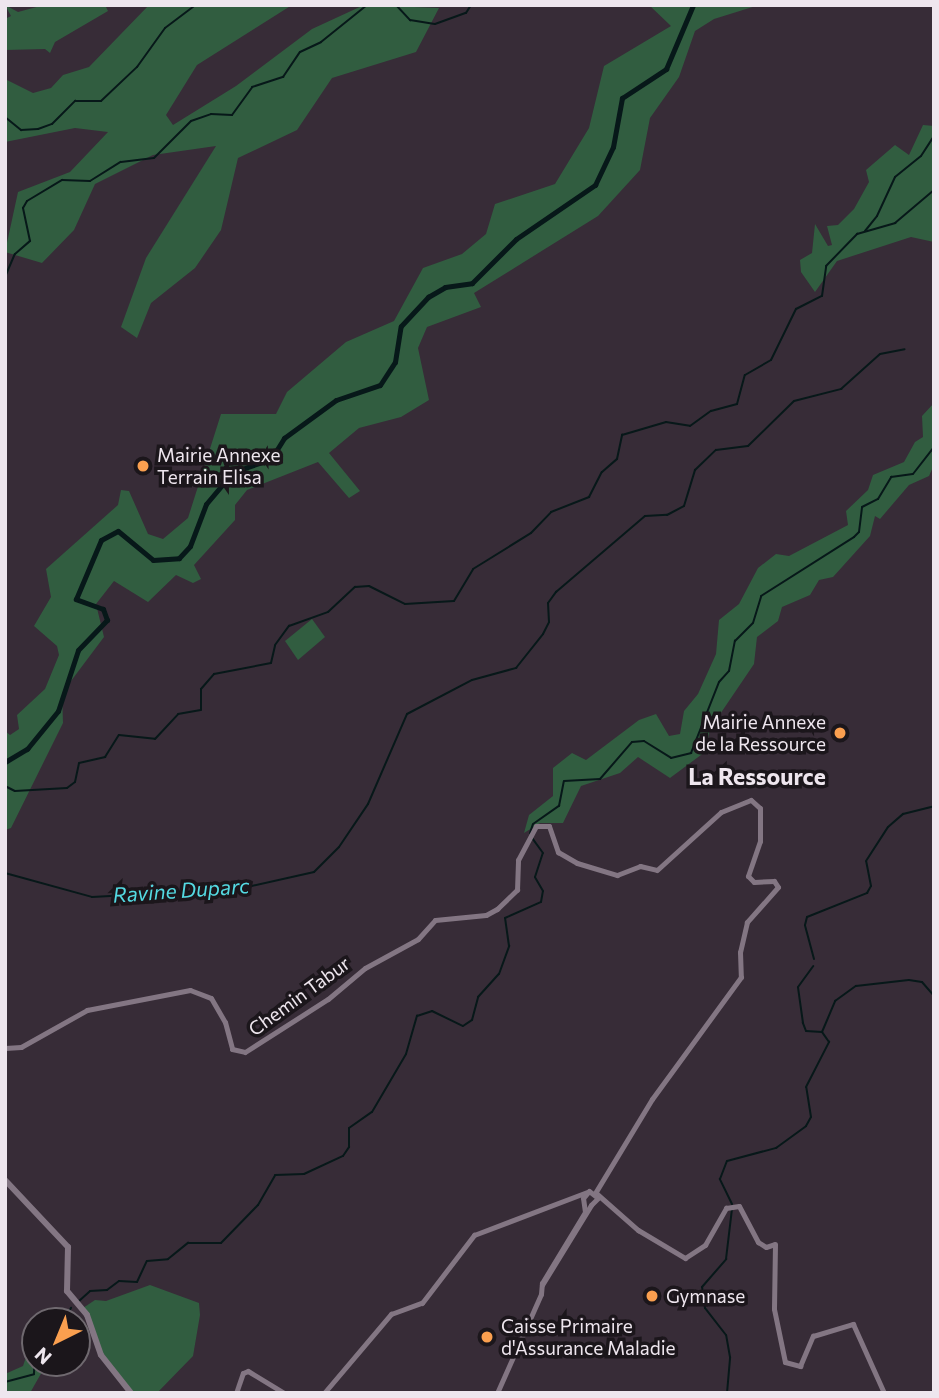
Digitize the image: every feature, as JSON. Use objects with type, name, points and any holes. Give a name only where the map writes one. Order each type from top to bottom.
[{"type":"main road","points":[[5,1180],[68,1247],[66,1291],[87,1315],[101,1355],[131,1393]]},
{"type":"street","name":"Chemin Tabur","points":[[5,1048],[21,1047],[87,1010],[190,990],[211,998],[225,1022],[232,1049],[245,1052],[328,999],[365,968],[418,939],[435,920],[486,915],[512,897],[518,885],[518,860],[533,828],[549,826],[555,848],[566,859],[617,875],[640,866],[661,868],[723,811],[750,800],[760,808],[760,841],[748,876],[754,881],[774,881],[778,887],[747,922],[740,952],[741,977],[654,1096],[592,1192]]},
{"type":"street","points":[[324,1393],[391,1314],[422,1303],[471,1237],[592,1192]]},
{"type":"street","points":[[497,1393],[542,1285],[589,1203],[592,1192]]},
{"type":"street","points":[[589,1203],[592,1192]]},
{"type":"street","points":[[592,1192],[655,1242],[685,1258],[705,1245],[725,1211],[738,1206],[756,1239],[766,1247],[775,1244],[774,1309],[785,1362],[800,1366],[813,1336],[850,1324],[884,1393]]},
{"type":"street","points":[[570,1198],[610,1207]]},
{"type":"street","points":[[236,1393],[243,1373],[248,1371],[284,1393]]},
{"type":"green space","points":[[5,5],[18,12],[44,5],[105,5],[108,11],[55,42],[50,53],[45,49],[5,50],[5,19],[11,16]]},
{"type":"green space","points":[[149,5],[292,5],[197,65],[166,115],[173,125],[236,86],[312,29],[364,5],[439,8],[416,52],[332,78],[297,130],[238,158],[221,230],[195,268],[151,303],[137,338],[121,327],[146,258],[216,146],[153,155],[95,184],[74,230],[42,263],[5,252],[18,192],[70,172],[108,132],[75,128],[5,142],[5,79],[33,93],[51,88],[63,75],[89,67]]},
{"type":"green space","points":[[649,5],[759,5],[714,19],[695,31],[679,77],[650,118],[640,170],[598,216],[474,293],[481,307],[427,327],[418,348],[429,400],[401,417],[359,428],[329,453],[360,491],[349,498],[318,462],[247,490],[235,505],[235,520],[194,565],[201,579],[193,583],[176,575],[148,602],[114,581],[96,604],[104,637],[62,693],[63,723],[11,828],[5,830],[5,731],[10,735],[19,729],[17,715],[45,689],[59,655],[57,646],[34,626],[51,597],[46,569],[118,505],[121,490],[129,491],[148,534],[163,539],[188,518],[221,414],[276,414],[287,392],[346,342],[394,321],[423,268],[462,254],[486,234],[495,204],[555,184],[589,128],[604,66],[671,26]]},
{"type":"green space","points":[[923,125],[934,126],[934,242],[911,237],[837,261],[815,292],[801,272],[800,260],[812,253],[815,224],[828,246],[832,245],[827,226],[838,225],[854,209],[869,182],[866,170],[895,145],[909,155]]},
{"type":"green space","points":[[934,403],[934,465],[929,476],[909,485],[880,519],[875,516],[870,536],[833,577],[819,580],[810,595],[782,607],[778,621],[757,637],[754,664],[710,729],[705,752],[670,778],[638,757],[620,773],[581,786],[563,823],[540,823],[524,833],[529,815],[553,796],[553,768],[572,753],[586,760],[639,720],[656,714],[669,736],[680,734],[684,711],[698,694],[716,654],[719,620],[739,604],[758,568],[776,554],[789,556],[848,525],[846,511],[868,490],[873,475],[904,462],[915,442],[923,437],[922,416]]},
{"type":"green space","points":[[312,619],[325,637],[298,660],[285,641]]},
{"type":"green space","points":[[150,1285],[199,1303],[200,1315],[193,1356],[157,1393],[134,1393],[100,1350],[91,1328],[91,1307],[84,1307],[95,1300],[106,1301]]},
{"type":"green space","points":[[21,1367],[21,1377],[39,1377],[30,1393],[5,1393],[5,1374]]},
{"type":"waterway","points":[[5,117],[21,130],[38,129],[52,124],[75,101],[101,101],[137,67],[165,28],[196,5]]},
{"type":"waterway","points":[[5,277],[15,254],[30,241],[23,208],[27,201],[62,180],[90,181],[121,162],[154,158],[191,121],[211,114],[232,115],[252,87],[283,77],[300,52],[321,42],[367,5]]},
{"type":"waterway","points":[[396,5],[410,20],[435,24],[466,13],[471,5]]},
{"type":"waterway","points":[[5,762],[27,749],[58,711],[78,650],[107,620],[103,609],[76,599],[101,540],[118,531],[153,560],[179,558],[190,546],[206,504],[233,472],[271,459],[284,438],[336,400],[380,385],[395,362],[401,326],[428,297],[445,287],[472,283],[516,239],[595,185],[613,147],[622,98],[666,69],[693,5]]},
{"type":"waterway","points":[[865,231],[877,216],[895,177],[921,156],[934,136]]},
{"type":"waterway","points":[[5,786],[15,791],[67,788],[75,782],[79,763],[105,757],[119,735],[155,739],[178,714],[201,710],[201,689],[214,674],[271,663],[275,645],[289,626],[328,612],[355,587],[369,586],[405,604],[454,601],[473,569],[531,533],[551,512],[589,497],[602,472],[617,459],[622,435],[666,422],[690,426],[711,411],[737,404],[745,375],[771,360],[796,309],[822,296],[826,266],[857,234],[895,223],[934,190]]},
{"type":"waterway","name":"Ravine Duparc","points":[[5,873],[92,897],[238,889],[314,872],[339,847],[368,804],[407,714],[472,680],[516,668],[543,634],[549,622],[548,603],[556,592],[645,516],[667,515],[684,506],[695,470],[716,450],[748,446],[794,401],[841,389],[880,354],[905,349]]},
{"type":"waterway","points":[[530,833],[533,824],[559,806],[564,781],[600,779],[632,742],[644,741],[671,758],[691,753],[719,682],[729,671],[735,641],[753,623],[761,596],[854,537],[859,532],[862,507],[878,499],[891,477],[913,474],[934,447]]},
{"type":"waterway","points":[[814,959],[805,925],[807,917],[867,893],[871,886],[866,861],[888,827],[903,814],[934,806]]},
{"type":"waterway","points":[[79,1301],[90,1291],[107,1290],[119,1281],[137,1282],[147,1261],[168,1259],[188,1243],[221,1243],[258,1205],[275,1175],[304,1174],[343,1156],[349,1147],[349,1128],[372,1112],[406,1054],[417,1016],[432,1011],[463,1026],[472,1020],[478,997],[499,974],[509,946],[505,918],[541,902],[543,891],[535,877],[543,853],[532,838]]},
{"type":"waterway","points":[[732,1204],[720,1179],[727,1161],[776,1148],[806,1126],[811,1117],[806,1087],[829,1042],[822,1032],[806,1031],[803,1023],[798,987],[813,966]]},
{"type":"waterway","points":[[822,1032],[835,1001],[856,986],[909,980],[922,982],[934,996]]},
{"type":"waterway","points":[[727,1393],[730,1357],[726,1335],[705,1308],[702,1287],[726,1259],[732,1209]]},
{"type":"waterway","points":[[5,1382],[23,1377]]},
{"type":"place","name":"Mairie Annexe Terrain Elisa","points":[[143,466]]},
{"type":"place","name":"Mairie Annexe de la Ressource","points":[[840,733]]},
{"type":"place","name":"Gymnase","points":[[652,1296]]},
{"type":"place","name":"Caisse Primaire d'Assurance Maladie","points":[[487,1337]]},
{"type":"district","name":"La Ressource","points":[[757,776]]}]
